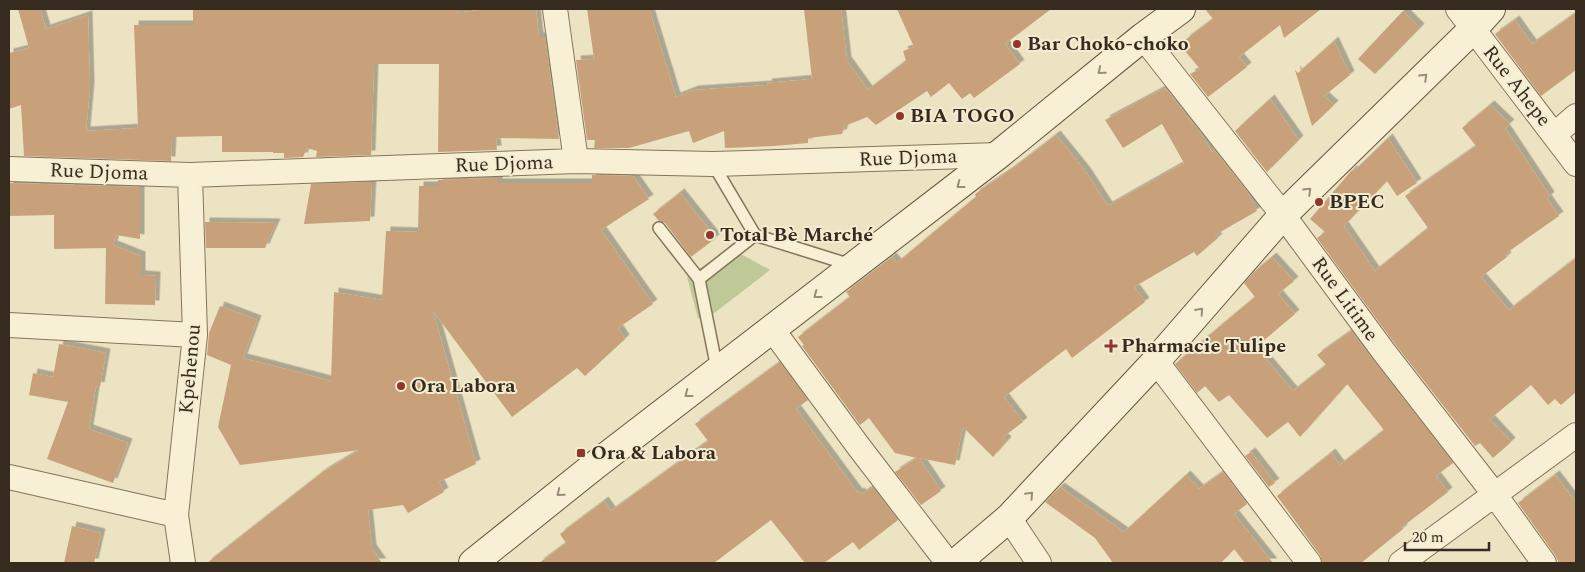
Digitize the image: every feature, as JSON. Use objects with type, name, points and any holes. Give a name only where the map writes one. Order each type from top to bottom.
[{"type":"street","points":[[556,9],[576,161]]},
{"type":"street","points":[[472,563],[594,466],[998,155],[1143,37],[1181,9]]},
{"type":"street","points":[[956,563],[1009,518],[1156,361],[1283,215],[1465,19],[1491,9]]},
{"type":"street","name":"Rue Ahepe","points":[[1465,19],[1576,164]]},
{"type":"street","name":"Rue Litime","points":[[1143,37],[1283,215],[1384,352],[1495,495],[1544,563]]},
{"type":"street","points":[[1554,134],[1576,116]]},
{"type":"street","name":"Rue Djoma","points":[[9,169],[190,175],[576,161],[713,164],[998,155]]},
{"type":"street","name":"Kpehenou","points":[[183,563],[176,515],[195,335],[190,175]]},
{"type":"street","points":[[9,325],[195,335]]},
{"type":"street","points":[[772,329],[948,563]]},
{"type":"street","points":[[1156,361],[1309,563]]},
{"type":"street","points":[[1401,563],[1576,434]]},
{"type":"street","points":[[9,477],[176,515]]},
{"type":"street","points":[[1009,518],[1040,563]]},
{"type":"lane","points":[[713,164],[755,235],[855,266]]},
{"type":"lane","points":[[659,228],[699,279],[717,371]]},
{"type":"lane","points":[[699,279],[755,235]]},
{"type":"green space","points":[[730,248],[770,270],[704,321],[698,318],[687,277]]},
{"type":"building","points":[[18,9],[40,9],[46,29],[88,15],[90,87],[86,131],[138,128],[134,25],[193,25],[193,9],[455,9],[455,13],[489,9],[536,9],[539,37],[545,37],[559,139],[496,138],[497,150],[438,152],[439,64],[374,64],[371,155],[316,157],[317,151],[307,148],[303,157],[284,158],[284,153],[222,152],[222,136],[172,137],[171,161],[24,156],[21,105],[9,109],[9,53],[29,48]]},
{"type":"building","points":[[587,9],[649,9],[676,97],[694,90],[768,85],[767,83],[812,79],[804,9],[841,9],[847,61],[868,90],[906,61],[903,51],[914,47],[897,9],[1051,9],[1005,44],[1020,64],[974,98],[970,93],[962,99],[949,83],[931,97],[927,91],[876,125],[867,117],[845,126],[842,134],[808,138],[808,143],[725,148],[724,131],[693,143],[689,131],[629,148],[594,148],[595,140],[587,140],[576,60],[594,59]]},
{"type":"building","points":[[1205,9],[1321,9],[1284,38],[1280,25],[1239,57],[1247,67],[1208,97],[1190,74],[1200,69],[1185,51],[1191,47],[1185,40],[1213,19]]},
{"type":"building","points":[[1403,11],[1420,28],[1375,74],[1358,59]]},
{"type":"building","points":[[1576,13],[1576,70],[1541,96],[1495,34],[1515,20],[1532,44]]},
{"type":"building","points":[[1334,41],[1350,75],[1324,96],[1334,105],[1312,126],[1295,70],[1298,73]]},
{"type":"building","points":[[1165,88],[1201,134],[1212,152],[1214,150],[1247,191],[1257,211],[1215,235],[1218,238],[1197,256],[1194,252],[1134,287],[1145,302],[1072,358],[1066,349],[1004,397],[1023,422],[1003,437],[1007,441],[993,457],[963,427],[955,465],[919,458],[941,491],[921,505],[895,472],[917,458],[895,453],[869,418],[860,425],[802,346],[804,345],[798,337],[850,297],[846,292],[892,257],[897,263],[976,197],[975,194],[1056,135],[1086,172],[1108,206],[1184,163],[1162,124],[1123,148],[1105,120]]},
{"type":"building","points":[[1270,99],[1299,140],[1267,172],[1235,131]]},
{"type":"building","points":[[1490,105],[1510,124],[1505,128],[1550,196],[1547,199],[1559,216],[1505,254],[1507,257],[1481,277],[1509,310],[1576,258],[1576,392],[1561,405],[1555,399],[1548,405],[1531,385],[1490,419],[1511,442],[1493,458],[1480,443],[1475,446],[1395,344],[1317,238],[1325,232],[1310,219],[1352,170],[1354,171],[1388,138],[1417,183],[1397,196],[1387,181],[1344,226],[1375,271],[1428,228],[1405,196],[1476,146],[1462,128]]},
{"type":"building","points":[[592,175],[633,176],[649,199],[601,230],[653,304],[618,328],[625,339],[585,376],[577,368],[512,417],[433,311],[476,464],[439,482],[444,492],[408,513],[403,505],[368,510],[372,549],[382,563],[207,563],[323,472],[360,450],[240,465],[218,427],[231,365],[207,355],[209,333],[220,306],[257,320],[243,358],[331,381],[334,292],[382,300],[386,231],[418,232],[419,186],[438,186],[438,180],[498,178],[498,183],[592,183]]},
{"type":"building","points":[[372,182],[370,221],[304,224],[311,184]]},
{"type":"building","points":[[9,183],[140,187],[140,239],[116,235],[113,245],[141,256],[141,275],[156,276],[155,305],[105,304],[106,248],[54,249],[54,215],[9,216]]},
{"type":"building","points":[[680,193],[716,238],[691,257],[665,223],[659,221],[653,214]]},
{"type":"building","points":[[205,222],[276,223],[265,248],[206,248]]},
{"type":"building","points":[[1272,257],[1294,281],[1278,294],[1295,314],[1256,347],[1293,391],[1326,365],[1317,355],[1351,331],[1453,463],[1436,476],[1448,492],[1402,527],[1403,529],[1361,563],[1322,563],[1320,555],[1277,496],[1331,453],[1340,465],[1384,430],[1347,384],[1300,437],[1288,422],[1267,438],[1229,395],[1219,402],[1205,386],[1197,393],[1175,364],[1255,297],[1244,283]]},
{"type":"building","points":[[59,344],[106,353],[100,387],[96,386],[89,429],[128,443],[113,483],[47,459],[68,402],[29,395],[33,373],[53,377]]},
{"type":"building","points":[[780,362],[808,400],[796,409],[858,493],[862,494],[873,487],[898,520],[859,550],[853,542],[824,563],[805,563],[771,520],[714,563],[539,563],[566,543],[560,534],[604,501],[611,511],[708,441],[695,424]]},
{"type":"building","points":[[1251,452],[1275,483],[1269,487],[1245,456]]},
{"type":"building","points":[[1223,472],[1247,504],[1234,514],[1273,563],[1245,563],[1234,549],[1221,563],[1113,563],[1095,538],[1045,502],[1060,487],[1124,532],[1186,475],[1199,489]]},
{"type":"building","points":[[1555,475],[1576,502],[1576,563],[1559,563],[1518,503]]},
{"type":"building","points":[[72,526],[101,533],[94,563],[64,563]]},
{"type":"place","name":"Bar Choko-choko","points":[[1017,44]]},
{"type":"place","name":"BIA TOGO","points":[[900,116]]},
{"type":"place","name":"BPEC","points":[[1319,202]]},
{"type":"place","name":"Total Bè Marché","points":[[710,235]]},
{"type":"place","name":"Pharmacie Tulipe","points":[[1111,346]]},
{"type":"place","name":"Ora Labora","points":[[401,386]]},
{"type":"place","name":"Ora & Labora","points":[[581,453]]}]
